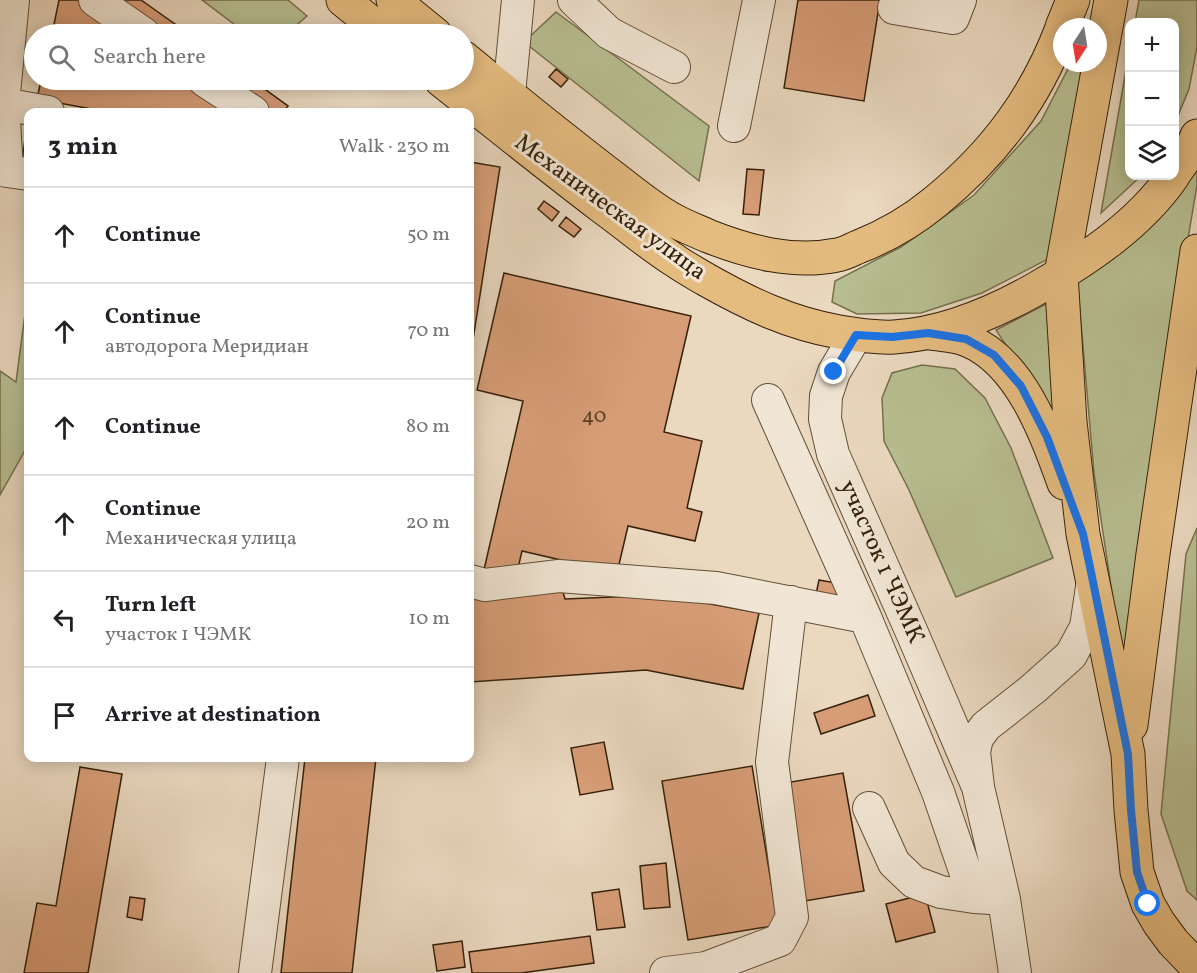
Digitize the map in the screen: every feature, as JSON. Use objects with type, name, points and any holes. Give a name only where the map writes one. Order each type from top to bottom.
[{"type":"main road","points":[[343,0],[373,24]]},
{"type":"main road","points":[[393,0],[423,24]]},
{"type":"main road","name":"Механическая улица","points":[[1066,18],[1073,0]]},
{"type":"main road","points":[[1111,0],[1061,274],[1070,422],[1083,534],[1128,754],[1137,872],[1148,904],[1159,923],[1173,942],[1197,967]]},
{"type":"main road","name":"Механическая улица","points":[[474,66],[642,199],[675,222],[730,244],[764,254],[800,259],[837,255],[877,240],[915,218],[955,186],[993,148],[1024,105],[1053,52]]},
{"type":"main road","name":"Механическая улица","points":[[454,90],[584,193],[674,260],[733,295],[776,315],[817,328],[856,335],[892,337],[928,333],[977,318],[1025,295],[1061,274],[1116,236],[1159,195],[1170,180]]},
{"type":"main road","name":"Механическая улица","points":[[1179,168],[1197,136]]},
{"type":"main road","points":[[1128,754],[1153,554],[1197,251]]},
{"type":"main road","points":[[928,333],[966,339],[994,355],[1021,386],[1047,437],[1083,534]]},
{"type":"street","points":[[95,0],[130,24]]},
{"type":"street","points":[[508,94],[518,0]]},
{"type":"street","points":[[574,0],[609,33],[674,67]]},
{"type":"street","points":[[734,126],[759,0]]},
{"type":"street","points":[[894,8],[953,18],[960,0]]},
{"type":"street","points":[[14,22],[2,86],[7,171],[24,173]]},
{"type":"street","points":[[2,86],[41,108]]},
{"type":"street","points":[[219,90],[247,108]]},
{"type":"street","name":"участок 1 ЧЭМК","points":[[856,335],[834,372],[826,396],[825,419],[833,454],[978,787]]},
{"type":"street","points":[[768,399],[865,617],[938,792],[989,898]]},
{"type":"street","points":[[474,582],[485,585],[559,576],[716,588],[865,617]]},
{"type":"street","name":"участок 1 ЧЭМК","points":[[1016,973],[989,898],[974,752],[977,738],[986,726],[1071,655],[1086,627],[1093,583]]},
{"type":"street","points":[[666,973],[706,968],[780,940],[792,917],[772,762],[791,602]]},
{"type":"street","points":[[255,973],[282,762]]},
{"type":"street","points":[[869,808],[894,862],[914,882],[940,892],[989,898]]},
{"type":"green space","points":[[202,0],[288,0],[307,16],[298,24],[234,24]]},
{"type":"green space","points":[[1139,0],[1197,0],[1197,47],[1189,89],[1179,113],[1179,18],[1136,18]]},
{"type":"green space","points":[[556,12],[709,126],[699,181],[524,42]]},
{"type":"green space","points":[[1066,72],[1089,72],[1054,256],[982,293],[921,313],[857,314],[832,302],[835,281],[901,247],[974,195],[1041,121]]},
{"type":"green space","points":[[1125,76],[1125,180],[1137,180],[1101,213]]},
{"type":"green space","points":[[1197,169],[1197,185],[1151,459],[1123,665],[1094,473],[1077,277]]},
{"type":"green space","points":[[1052,301],[1063,432],[996,330]]},
{"type":"green space","points":[[24,321],[24,452],[0,495],[0,371],[16,382]]},
{"type":"green space","points":[[922,365],[955,369],[985,398],[1011,448],[1053,558],[956,597],[909,490],[884,441],[882,398],[892,373]]},
{"type":"green space","points":[[1197,528],[1197,900],[1187,891],[1161,814],[1186,554]]},
{"type":"building","points":[[59,0],[85,0],[115,24],[54,24]]},
{"type":"building","points":[[105,0],[141,0],[175,24],[139,24]]},
{"type":"building","points":[[798,0],[880,0],[864,101],[784,88]]},
{"type":"building","points":[[556,69],[568,79],[561,87],[549,77]]},
{"type":"building","points":[[39,90],[207,90],[231,108],[86,108],[37,99]]},
{"type":"building","points":[[230,90],[266,90],[288,106],[286,108],[256,108]]},
{"type":"building","points":[[474,163],[500,167],[474,333]]},
{"type":"building","points":[[747,169],[764,170],[759,215],[743,214]]},
{"type":"building","points":[[544,201],[559,212],[552,221],[538,209]]},
{"type":"building","points":[[566,217],[581,229],[574,237],[559,226]]},
{"type":"building","points":[[504,273],[691,316],[664,432],[702,441],[687,508],[702,512],[695,541],[628,526],[617,573],[522,551],[515,581],[483,574],[523,401],[477,390]]},
{"type":"building","points":[[819,580],[842,584],[839,599],[816,594]]},
{"type":"building","points":[[563,592],[565,599],[662,595],[759,613],[743,689],[646,670],[474,682],[474,596]]},
{"type":"building","points":[[868,695],[875,716],[821,734],[814,713]]},
{"type":"building","points":[[604,742],[613,789],[580,795],[571,748]]},
{"type":"building","points":[[305,762],[376,762],[352,973],[281,973]]},
{"type":"building","points":[[752,766],[778,925],[688,940],[662,781]]},
{"type":"building","points":[[80,767],[122,774],[88,973],[24,973],[37,903],[56,906]]},
{"type":"building","points":[[843,773],[864,891],[805,901],[785,783]]},
{"type":"building","points":[[666,863],[670,907],[644,909],[640,866]]},
{"type":"building","points":[[619,889],[625,927],[597,930],[592,893]]},
{"type":"building","points":[[925,894],[935,932],[896,942],[886,904]]},
{"type":"building","points":[[130,897],[145,899],[142,920],[127,917]]},
{"type":"building","points":[[590,936],[594,963],[521,973],[472,973],[469,952]]},
{"type":"building","points":[[462,941],[465,967],[437,971],[433,945]]},
{"type":"route","points":[[834,372],[856,335],[892,337],[928,333],[966,339],[994,355],[1021,386],[1047,437],[1083,534],[1128,754],[1134,853],[1137,872],[1148,904]]}]
